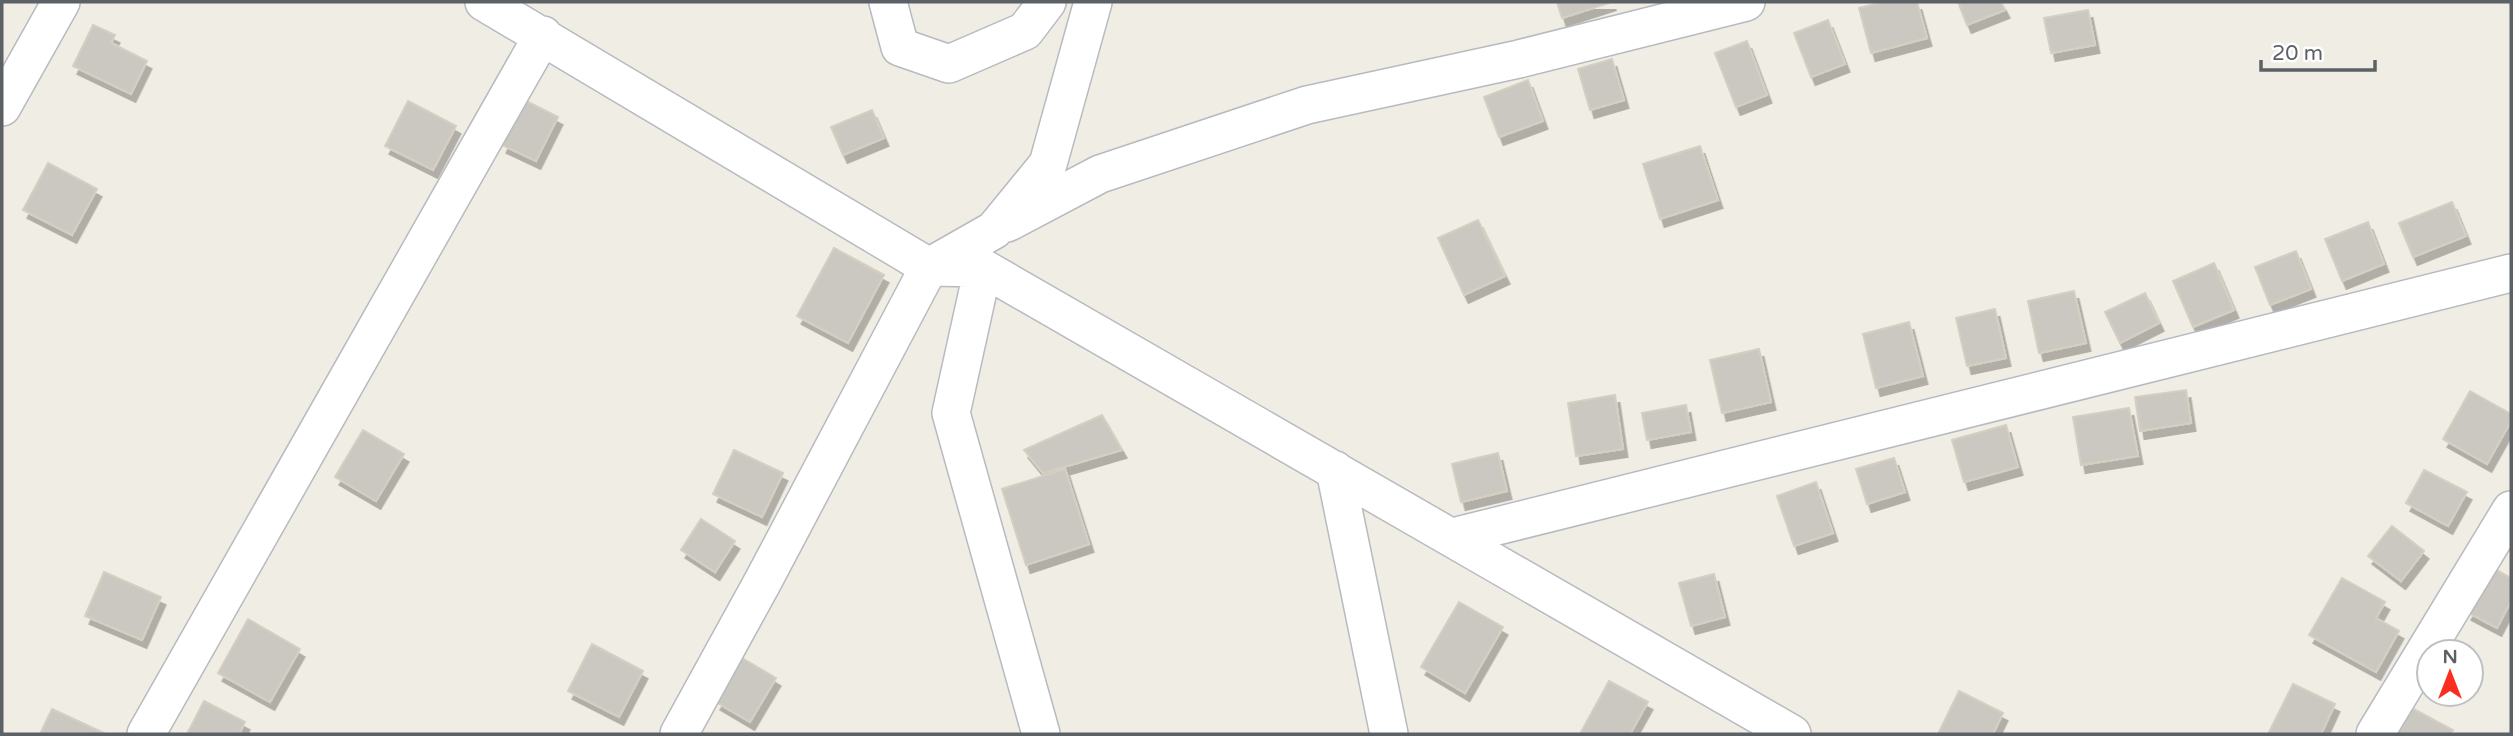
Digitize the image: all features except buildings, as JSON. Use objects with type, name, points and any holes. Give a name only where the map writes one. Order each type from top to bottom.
[{"type":"street","points":[[2,107],[61,2]]},
{"type":"street","points":[[484,2],[929,267],[983,268],[1792,734]]},
{"type":"street","points":[[888,2],[900,47],[949,64],[1025,32],[1047,2]]},
{"type":"street","points":[[994,230],[1048,164],[1093,2]]},
{"type":"street","points":[[679,734],[929,267],[1100,174],[1307,106],[1519,59],[1746,2]]},
{"type":"street","points":[[146,734],[543,35]]},
{"type":"street","points":[[983,268],[951,413],[1041,734]]},
{"type":"street","points":[[1453,537],[2511,273]]},
{"type":"street","points":[[1335,470],[1389,734]]},
{"type":"street","points":[[2375,734],[2511,510]]}]
